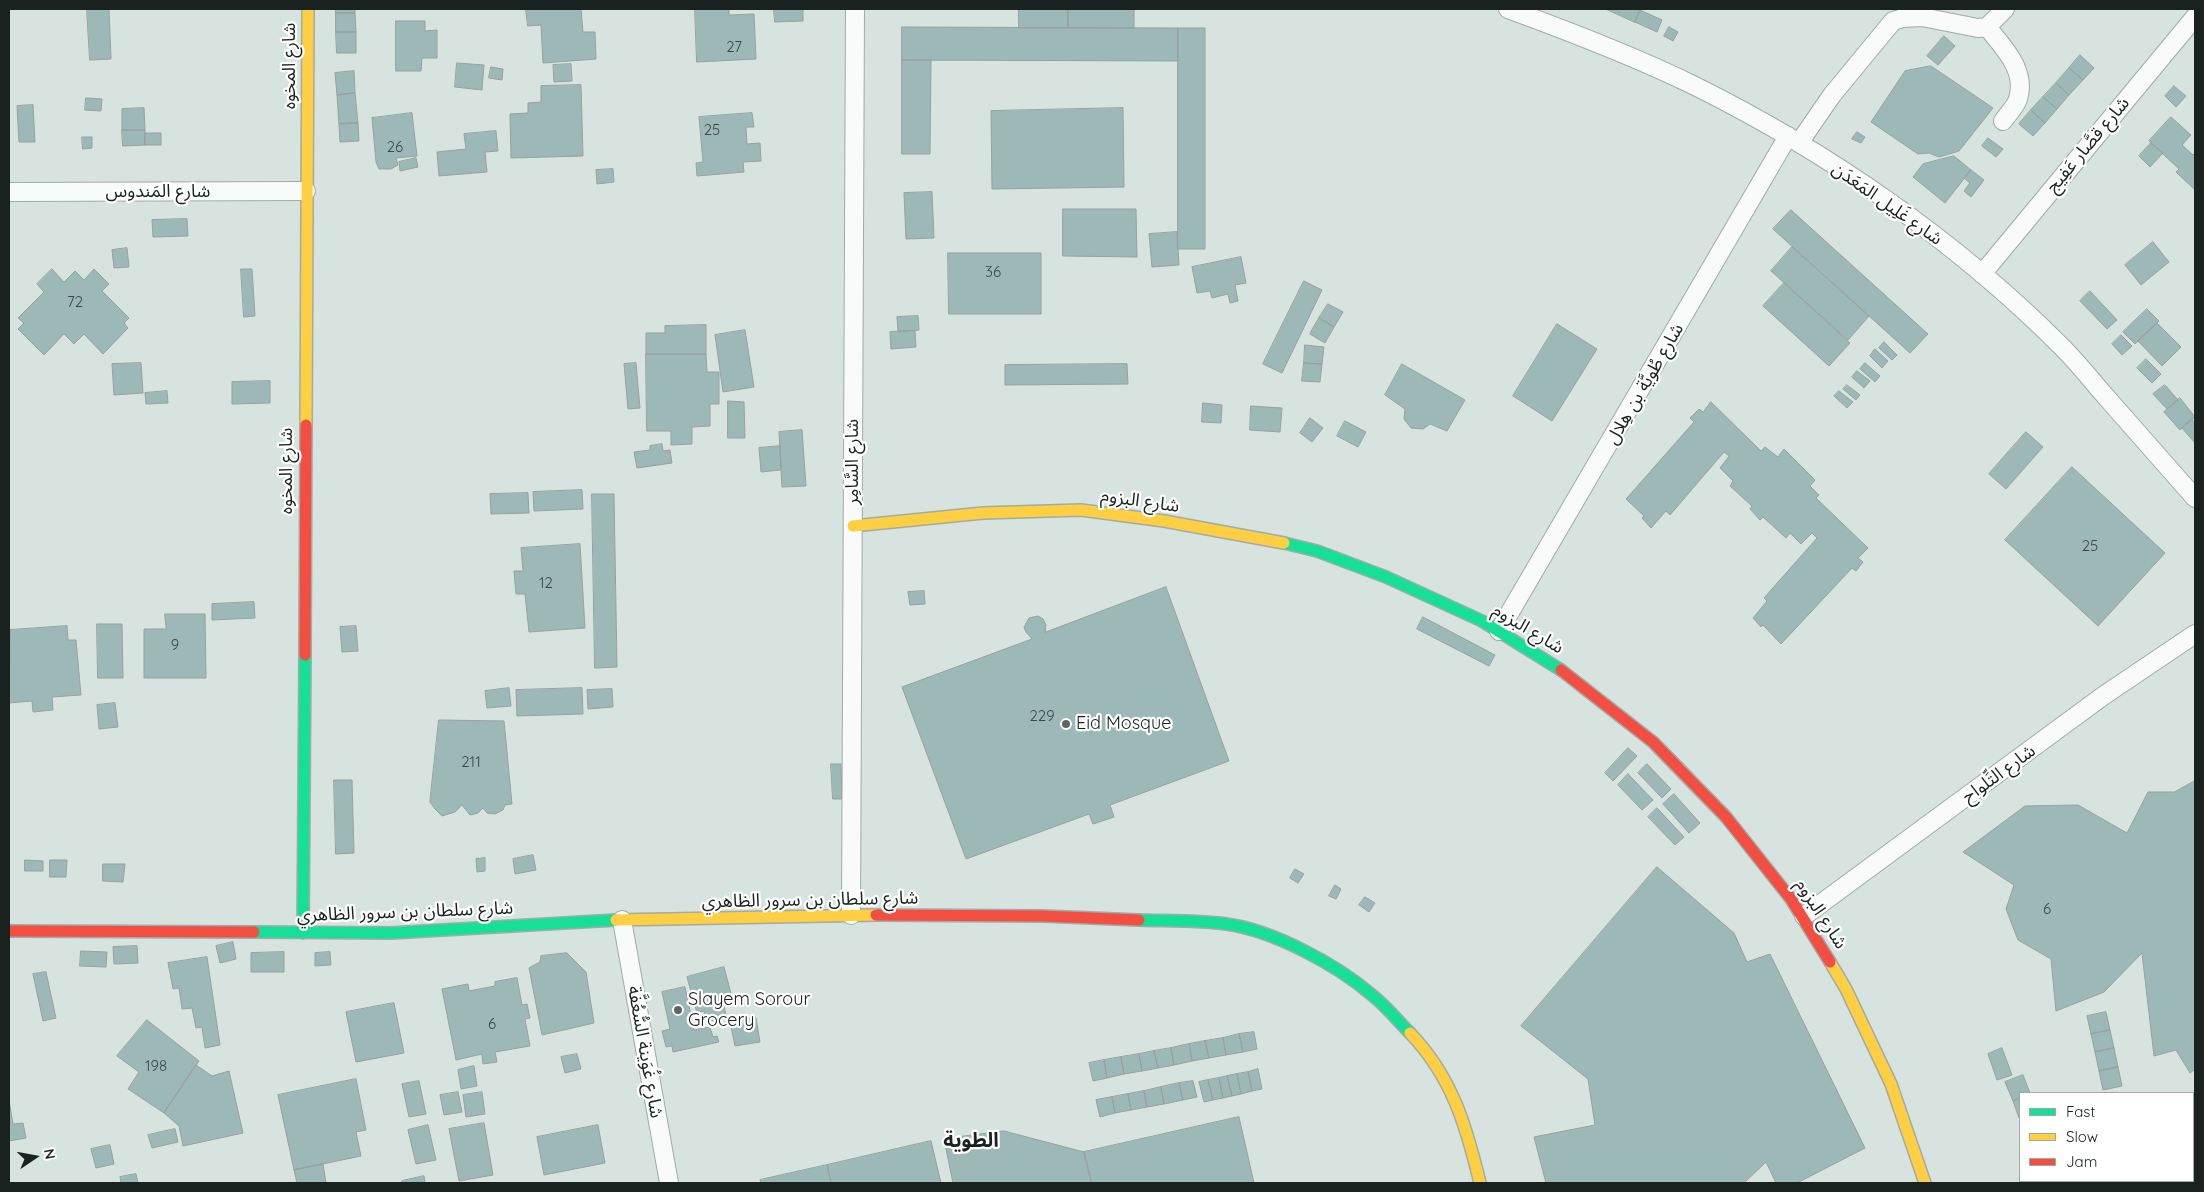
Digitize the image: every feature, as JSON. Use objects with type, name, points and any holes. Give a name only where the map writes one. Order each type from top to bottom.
[{"type":"street","name":"شارع المخوه","points":[[303,933],[308,9]]},
{"type":"street","name":"شارع السَّامِر","points":[[851,915],[855,9]]},
{"type":"street","name":"شارع غَلِيل المَعَدَن","points":[[1508,9],[1598,42],[1695,86],[1794,140],[1856,179],[1915,221],[1982,274],[2062,347],[2195,498]]},
{"type":"street","points":[[2003,121],[2018,100],[2020,85],[2016,64],[1987,27],[2005,9]]},
{"type":"street","name":"شارع طُويَّة بن هِلال","points":[[1500,631],[1794,140],[1894,21],[1903,18],[1922,17],[1978,28],[1987,27]]},
{"type":"street","name":"شارع قصَّار عَفِيج","points":[[1982,274],[2195,17]]},
{"type":"street","name":"شارع المَندوس","points":[[9,192],[306,192]]},
{"type":"street","name":"شارع البزوم","points":[[853,526],[960,514],[1078,510],[1188,524],[1310,549],[1421,591],[1500,631],[1561,670],[1619,714],[1691,778],[1756,851],[1804,916],[1847,987],[1883,1062],[1913,1140],[1925,1183]]},
{"type":"street","name":"شارع التِّلواح","points":[[1804,916],[2103,696],[2195,634]]},
{"type":"street","name":"شارع سلطان بن سرور الظاهري","points":[[9,931],[391,933],[622,920],[851,915],[1042,916],[1227,924],[1266,935],[1304,951],[1340,971],[1373,995],[1428,1052],[1446,1081],[1461,1112],[1480,1183]]},
{"type":"street","name":"شارع غُوَينة السُّعُفَّة","points":[[622,920],[669,1183]]},
{"type":"building","points":[[87,9],[109,9],[111,59],[90,60]]},
{"type":"building","points":[[336,9],[355,9],[355,13],[336,13]]},
{"type":"building","points":[[526,9],[581,9],[583,32],[595,32],[596,59],[543,63],[541,25],[528,26]]},
{"type":"building","points":[[695,9],[729,9],[729,15],[754,14],[756,59],[697,62]]},
{"type":"building","points":[[774,9],[803,9],[803,21],[775,22]]},
{"type":"building","points":[[1019,9],[1068,9],[1068,28],[1019,28]]},
{"type":"building","points":[[1068,9],[1134,9],[1134,28],[1068,28]]},
{"type":"building","points":[[1606,9],[1641,9],[1635,22]]},
{"type":"building","points":[[1640,10],[1662,20],[1657,32],[1635,22]]},
{"type":"building","points":[[336,13],[355,13],[356,32],[336,32]]},
{"type":"building","points":[[396,21],[425,21],[425,31],[437,30],[437,58],[422,58],[421,71],[396,71]]},
{"type":"building","points":[[902,27],[1178,28],[1178,61],[902,60]]},
{"type":"building","points":[[1669,27],[1678,32],[1673,41],[1664,36]]},
{"type":"building","points":[[1178,28],[1205,28],[1205,249],[1178,249]]},
{"type":"building","points":[[336,32],[356,32],[356,53],[337,53]]},
{"type":"building","points":[[1944,36],[1955,46],[1938,65],[1927,56]]},
{"type":"building","points":[[2080,55],[2094,68],[2083,80],[2069,68]]},
{"type":"building","points":[[902,60],[931,60],[930,154],[902,154]]},
{"type":"building","points":[[457,63],[484,65],[482,90],[455,87]]},
{"type":"building","points":[[571,64],[572,81],[554,82],[553,65]]},
{"type":"building","points":[[1931,66],[1993,108],[1959,151],[1939,157],[1929,153],[1918,154],[1871,122],[1905,71]]},
{"type":"building","points":[[491,67],[503,69],[502,80],[489,78]]},
{"type":"building","points":[[2069,68],[2083,80],[2069,95],[2056,83]]},
{"type":"building","points":[[354,71],[355,93],[337,95],[335,73]]},
{"type":"building","points":[[2056,83],[2069,95],[2057,109],[2043,97]]},
{"type":"building","points":[[581,85],[583,156],[511,158],[510,114],[528,113],[528,103],[541,102],[541,86]]},
{"type":"building","points":[[2174,86],[2186,96],[2176,107],[2165,96]]},
{"type":"building","points":[[355,93],[358,123],[339,124],[337,95]]},
{"type":"building","points":[[2043,97],[2057,109],[2045,123],[2031,110]]},
{"type":"building","points":[[86,98],[102,99],[101,111],[85,110]]},
{"type":"building","points":[[33,105],[35,142],[19,142],[17,106]]},
{"type":"building","points":[[144,108],[145,130],[122,130],[122,109]]},
{"type":"building","points":[[1123,108],[1124,187],[992,189],[991,111]]},
{"type":"building","points":[[2031,110],[2045,123],[2033,136],[2019,124]]},
{"type":"building","points":[[412,113],[417,156],[396,158],[398,165],[391,169],[379,169],[376,162],[372,118]]},
{"type":"building","points":[[752,113],[754,127],[746,127],[747,144],[760,143],[761,161],[743,162],[744,172],[697,176],[696,163],[703,162],[699,117]]},
{"type":"building","points":[[2171,117],[2191,135],[2182,145],[2193,155],[2195,153],[2195,190],[2176,172],[2179,169],[2149,141]]},
{"type":"building","points":[[358,123],[359,141],[340,142],[339,124]]},
{"type":"building","points":[[122,130],[145,130],[145,145],[123,146]]},
{"type":"building","points":[[496,131],[498,151],[485,152],[487,172],[439,176],[437,152],[466,149],[464,134]]},
{"type":"building","points":[[1857,132],[1865,137],[1861,143],[1852,139]]},
{"type":"building","points":[[145,133],[161,133],[161,145],[145,145]]},
{"type":"building","points":[[82,137],[92,137],[92,148],[83,149]]},
{"type":"building","points":[[1988,138],[2003,149],[1996,157],[1982,146]]},
{"type":"building","points":[[2151,143],[2163,153],[2150,167],[2139,156]]},
{"type":"building","points":[[1954,156],[1971,170],[1945,203],[1913,177],[1923,164]]},
{"type":"building","points":[[416,158],[418,167],[400,171],[399,162]]},
{"type":"building","points":[[613,169],[614,182],[597,184],[596,170]]},
{"type":"building","points":[[1971,170],[1984,180],[1971,197],[1964,191],[1970,183],[1964,178]]},
{"type":"building","points":[[932,192],[934,238],[906,239],[904,193]]},
{"type":"building","points":[[1063,209],[1136,209],[1137,257],[1063,256]]},
{"type":"building","points":[[1791,210],[1928,334],[1910,353],[1773,229]]},
{"type":"building","points":[[187,219],[188,236],[153,237],[152,220]]},
{"type":"building","points":[[1177,232],[1179,265],[1152,267],[1149,234]]},
{"type":"building","points":[[2153,242],[2169,262],[2141,285],[2125,265]]},
{"type":"building","points":[[1792,247],[1869,316],[1848,340],[1771,271]]},
{"type":"building","points":[[127,248],[129,267],[114,268],[112,250]]},
{"type":"building","points":[[948,253],[1041,253],[1041,314],[949,314]]},
{"type":"building","points":[[1241,257],[1246,283],[1235,285],[1238,301],[1230,303],[1228,294],[1212,298],[1210,291],[1197,293],[1192,267]]},
{"type":"building","points":[[52,269],[64,282],[75,271],[84,280],[94,269],[109,284],[102,291],[129,318],[124,323],[128,328],[103,354],[84,334],[74,344],[64,334],[44,355],[18,329],[24,323],[18,318],[44,292],[37,284]]},
{"type":"building","points":[[241,269],[252,269],[255,316],[244,317]]},
{"type":"building","points":[[1304,281],[1322,290],[1282,373],[1263,364]]},
{"type":"building","points":[[1784,283],[1850,343],[1829,366],[1763,306]]},
{"type":"building","points":[[2090,291],[2117,320],[2107,329],[2080,301]]},
{"type":"building","points":[[1328,304],[1343,312],[1334,327],[1319,318]]},
{"type":"building","points":[[2147,309],[2159,321],[2135,344],[2123,332]]},
{"type":"building","points":[[918,316],[919,330],[898,332],[897,317]]},
{"type":"building","points":[[1319,318],[1334,327],[1325,343],[1310,334]]},
{"type":"building","points":[[2157,323],[2181,347],[2162,366],[2138,341]]},
{"type":"building","points":[[1557,324],[1597,349],[1552,421],[1513,396]]},
{"type":"building","points":[[706,325],[706,354],[646,354],[646,333],[665,333],[665,326]]},
{"type":"building","points":[[745,330],[754,387],[723,392],[715,335]]},
{"type":"building","points":[[915,331],[916,347],[891,349],[890,332]]},
{"type":"building","points":[[2121,335],[2132,346],[2122,355],[2112,344]]},
{"type":"building","points":[[1884,342],[1897,355],[1892,360],[1879,348]]},
{"type":"building","points":[[1305,345],[1324,347],[1322,364],[1304,363]]},
{"type":"building","points":[[1875,349],[1888,361],[1882,368],[1870,356]]},
{"type":"building","points":[[646,354],[706,354],[707,372],[719,372],[719,404],[710,404],[710,426],[692,427],[692,444],[671,445],[671,431],[647,431]]},
{"type":"building","points":[[2146,359],[2161,374],[2152,383],[2137,368]]},
{"type":"building","points":[[141,363],[143,393],[114,395],[112,364]]},
{"type":"building","points":[[636,363],[640,408],[628,409],[624,364]]},
{"type":"building","points":[[1304,363],[1322,364],[1320,382],[1302,381]]},
{"type":"building","points":[[1865,363],[1880,376],[1875,382],[1860,369]]},
{"type":"building","points":[[1127,364],[1128,384],[1005,385],[1005,365]]},
{"type":"building","points":[[1402,364],[1465,400],[1447,431],[1430,424],[1423,429],[1411,428],[1404,419],[1405,409],[1385,395]]},
{"type":"building","points":[[1857,371],[1870,381],[1864,388],[1852,377]]},
{"type":"building","points":[[270,381],[270,403],[232,404],[232,382]]},
{"type":"building","points":[[1847,385],[1860,395],[1856,400],[1843,389]]},
{"type":"building","points":[[2165,385],[2178,400],[2167,409],[2153,394]]},
{"type":"building","points":[[167,391],[168,403],[146,404],[145,393]]},
{"type":"building","points":[[1839,391],[1853,402],[1847,408],[1834,396]]},
{"type":"building","points":[[2180,398],[2195,417],[2180,430],[2164,412]]},
{"type":"building","points":[[728,401],[744,402],[745,438],[728,438]]},
{"type":"building","points":[[1711,402],[1761,451],[1765,447],[1778,457],[1784,449],[1815,480],[1810,486],[1819,495],[1816,498],[1868,548],[1858,558],[1863,562],[1856,571],[1852,568],[1781,644],[1763,625],[1761,627],[1753,618],[1767,601],[1764,598],[1817,538],[1812,533],[1801,544],[1790,533],[1786,538],[1763,517],[1760,520],[1750,509],[1752,506],[1730,486],[1733,481],[1720,468],[1729,456],[1724,452],[1670,515],[1666,511],[1651,528],[1642,518],[1644,516],[1626,499],[1694,422],[1690,418],[1699,409],[1703,412]]},
{"type":"building","points":[[1203,403],[1222,405],[1221,423],[1202,422]]},
{"type":"building","points":[[1251,406],[1282,408],[1280,432],[1250,430]]},
{"type":"building","points":[[1310,418],[1323,428],[1312,442],[1300,433]]},
{"type":"building","points":[[2192,419],[2195,423],[2195,443],[2182,428]]},
{"type":"building","points":[[1345,421],[1366,432],[1358,447],[1337,436]]},
{"type":"building","points":[[802,430],[806,486],[782,487],[779,432]]},
{"type":"building","points":[[2026,432],[2043,447],[2006,489],[1989,474]]},
{"type":"building","points":[[662,444],[663,451],[670,450],[672,463],[637,468],[634,452],[650,450],[650,446]]},
{"type":"building","points":[[780,446],[781,470],[761,472],[759,448]]},
{"type":"building","points":[[2072,467],[2165,553],[2098,626],[2005,540]]},
{"type":"building","points":[[582,490],[583,509],[534,511],[533,492]]},
{"type":"building","points":[[528,493],[529,513],[491,514],[490,494]]},
{"type":"building","points":[[592,494],[614,494],[617,667],[595,668]]},
{"type":"building","points":[[580,544],[585,628],[529,632],[525,594],[516,594],[514,571],[523,571],[521,548]]},
{"type":"building","name":"Eid Mosque","points":[[1166,587],[1229,761],[1110,805],[1114,817],[1093,824],[1089,814],[966,859],[902,687],[1032,639],[1024,627],[1029,618],[1038,616],[1043,619],[1046,625],[1045,632]]},
{"type":"building","points":[[924,591],[925,604],[910,605],[908,592]]},
{"type":"building","points":[[254,602],[255,618],[212,620],[212,604]]},
{"type":"building","points":[[165,614],[205,614],[206,678],[144,678],[144,629],[166,629]]},
{"type":"building","points":[[1423,617],[1495,655],[1489,666],[1417,629]]},
{"type":"building","points":[[97,624],[122,624],[123,678],[98,678]]},
{"type":"building","points":[[67,626],[68,640],[76,640],[81,695],[52,697],[53,710],[33,712],[32,701],[9,703],[10,630]]},
{"type":"building","points":[[356,626],[358,651],[342,652],[340,627]]},
{"type":"building","points":[[509,688],[511,706],[487,708],[485,691]]},
{"type":"building","points":[[582,688],[583,714],[517,716],[516,690]]},
{"type":"building","points":[[612,689],[613,707],[588,709],[587,690]]},
{"type":"building","points":[[115,703],[118,727],[99,729],[97,705]]},
{"type":"building","points":[[439,720],[504,721],[512,804],[505,805],[503,810],[495,814],[487,813],[483,808],[478,813],[470,815],[462,805],[455,812],[442,816],[435,809],[430,802]]},
{"type":"building","points":[[1628,748],[1637,756],[1613,781],[1605,773]]},
{"type":"building","points":[[831,764],[841,764],[842,799],[833,799]]},
{"type":"building","points":[[1647,764],[1671,789],[1662,798],[1638,773]]},
{"type":"building","points":[[1628,774],[1653,800],[1642,810],[1618,785]]},
{"type":"building","points":[[334,780],[352,780],[354,853],[336,854]]},
{"type":"building","points":[[2195,781],[2195,1069],[2190,1073],[2176,1050],[2154,1056],[2142,953],[2104,992],[2056,1011],[2051,959],[2018,940],[2006,909],[2014,885],[1963,852],[2025,806],[2078,805],[2127,833],[2148,792],[2174,792]]},
{"type":"building","points":[[1674,794],[1700,823],[1689,833],[1663,804]]},
{"type":"building","points":[[1657,808],[1684,837],[1675,845],[1648,817]]},
{"type":"building","points":[[533,855],[536,870],[515,874],[513,859]]},
{"type":"building","points":[[485,858],[485,871],[477,872],[476,859]]},
{"type":"building","points":[[25,860],[43,861],[43,871],[25,871]]},
{"type":"building","points":[[50,860],[67,860],[66,877],[50,877]]},
{"type":"building","points":[[103,864],[125,864],[123,882],[103,881]]},
{"type":"building","points":[[1657,867],[1734,933],[1747,962],[1770,954],[1865,1148],[1797,1183],[1776,1183],[1766,1162],[1744,1183],[1546,1183],[1534,1137],[1595,1125],[1588,1079],[1521,1026]]},
{"type":"building","points":[[1295,869],[1304,874],[1298,883],[1290,878]]},
{"type":"building","points":[[1335,885],[1341,889],[1336,899],[1329,896]]},
{"type":"building","points":[[1365,897],[1375,903],[1369,912],[1359,905]]},
{"type":"building","points":[[233,942],[236,959],[220,963],[216,946]]},
{"type":"building","points":[[137,946],[138,963],[114,964],[113,947]]},
{"type":"building","points":[[81,951],[107,952],[106,967],[80,966]]},
{"type":"building","points":[[284,952],[284,972],[251,972],[251,953]]},
{"type":"building","points":[[330,952],[331,965],[315,966],[315,953]]},
{"type":"building","points":[[567,953],[586,972],[594,1023],[542,1035],[529,968],[540,962],[541,956]]},
{"type":"building","points":[[207,957],[220,1045],[205,1048],[202,1027],[196,1028],[192,1008],[182,1009],[179,988],[173,989],[168,963]]},
{"type":"building","points":[[724,967],[733,1001],[723,1004],[727,1017],[707,1022],[704,1011],[697,1013],[687,977]]},
{"type":"building","points":[[46,972],[56,1018],[43,1021],[33,974]]},
{"type":"building","points":[[517,978],[522,1005],[527,1004],[530,1018],[525,1019],[530,1046],[495,1052],[497,1062],[483,1064],[482,1054],[456,1060],[442,989],[468,984],[469,991],[495,986],[495,982]]},
{"type":"building","name":"Slayem Sorour Grocery","points":[[685,987],[694,1030],[710,1027],[713,1037],[717,1036],[719,1042],[673,1052],[672,1046],[666,1047],[662,1031],[670,1029],[662,992]]},
{"type":"building","points":[[394,1003],[404,1053],[356,1062],[346,1012]]},
{"type":"building","points":[[2106,1012],[2110,1030],[2091,1034],[2087,1016]]},
{"type":"building","points":[[756,1018],[760,1042],[735,1046],[730,1022]]},
{"type":"building","points":[[147,1020],[199,1061],[164,1113],[128,1089],[139,1072],[117,1056]]},
{"type":"building","points":[[2110,1030],[2114,1048],[2095,1052],[2091,1034]]},
{"type":"building","points":[[1254,1032],[1257,1049],[1243,1052],[1239,1034]]},
{"type":"building","points":[[1239,1034],[1243,1052],[1226,1055],[1223,1038]]},
{"type":"building","points":[[1223,1038],[1226,1055],[1209,1058],[1205,1041]]},
{"type":"building","points":[[1205,1041],[1209,1058],[1192,1061],[1189,1044]]},
{"type":"building","points":[[1189,1044],[1192,1061],[1174,1065],[1171,1048]]},
{"type":"building","points":[[1171,1048],[1174,1065],[1158,1068],[1154,1051]]},
{"type":"building","points":[[2002,1048],[2012,1075],[1997,1080],[1988,1054]]},
{"type":"building","points":[[2114,1048],[2118,1067],[2099,1071],[2095,1052]]},
{"type":"building","points":[[1154,1051],[1158,1068],[1142,1071],[1139,1054]]},
{"type":"building","points":[[577,1054],[581,1069],[565,1073],[561,1057]]},
{"type":"building","points":[[1139,1054],[1142,1071],[1124,1074],[1121,1057]]},
{"type":"building","points":[[1121,1057],[1124,1074],[1107,1078],[1104,1060]]},
{"type":"building","points":[[1104,1060],[1107,1078],[1093,1081],[1089,1063]]},
{"type":"building","points":[[196,1065],[212,1076],[229,1071],[243,1133],[183,1146],[179,1126],[164,1113]]},
{"type":"building","points":[[474,1066],[477,1086],[461,1089],[458,1070]]},
{"type":"building","points":[[2118,1067],[2122,1086],[2103,1090],[2099,1071]]},
{"type":"building","points":[[1258,1069],[1262,1089],[1252,1091],[1248,1072]]},
{"type":"building","points":[[1248,1072],[1252,1091],[1241,1094],[1237,1074]]},
{"type":"building","points":[[1237,1074],[1241,1094],[1232,1096],[1227,1076]]},
{"type":"building","points":[[2023,1075],[2030,1092],[2019,1092],[2019,1098],[2013,1101],[2005,1082]]},
{"type":"building","points":[[1227,1076],[1232,1096],[1223,1098],[1219,1078]]},
{"type":"building","points":[[1219,1078],[1223,1098],[1213,1100],[1208,1080]]},
{"type":"building","points":[[356,1079],[366,1130],[356,1132],[361,1156],[294,1170],[278,1095]]},
{"type":"building","points":[[1208,1080],[1213,1100],[1204,1102],[1199,1082]]},
{"type":"building","points":[[419,1081],[426,1114],[409,1117],[402,1084]]},
{"type":"building","points":[[1193,1081],[1197,1097],[1183,1100],[1179,1083]]},
{"type":"building","points":[[1179,1083],[1183,1100],[1164,1104],[1161,1087]]},
{"type":"building","points":[[1161,1087],[1164,1104],[1147,1107],[1144,1091]]},
{"type":"building","points":[[1144,1091],[1147,1107],[1131,1110],[1128,1094]]},
{"type":"building","points":[[458,1092],[462,1112],[444,1115],[440,1095]]},
{"type":"building","points":[[482,1092],[485,1114],[466,1117],[463,1095]]},
{"type":"building","points":[[1128,1094],[1131,1110],[1115,1113],[1112,1097]]},
{"type":"building","points":[[1112,1097],[1115,1113],[1100,1117],[1096,1100]]},
{"type":"building","points":[[2019,1098],[2019,1118],[2013,1101]]},
{"type":"building","points":[[9,1100],[13,1124],[23,1123],[26,1138],[9,1141]]},
{"type":"building","points":[[1239,1117],[1254,1183],[1092,1183],[1084,1152]]},
{"type":"building","points":[[484,1123],[493,1175],[459,1181],[449,1129]]},
{"type":"building","points":[[428,1125],[436,1160],[416,1164],[408,1130]]},
{"type":"building","points":[[598,1125],[605,1163],[544,1175],[537,1137]]},
{"type":"building","points":[[175,1129],[178,1142],[152,1148],[148,1135]]},
{"type":"building","points":[[1004,1131],[1084,1152],[1091,1183],[953,1183],[944,1139]]},
{"type":"building","points":[[931,1141],[941,1183],[831,1183],[827,1165]]},
{"type":"building","points":[[110,1145],[114,1164],[96,1168],[91,1149]]},
{"type":"building","points":[[323,1164],[326,1183],[297,1183],[294,1170]]},
{"type":"building","points":[[827,1165],[831,1183],[761,1183],[760,1180]]},
{"type":"building","points":[[136,1174],[138,1183],[121,1183],[120,1177]]},
{"type":"building","points":[[424,1176],[425,1183],[402,1183],[402,1181]]},
{"type":"traffic: fast","points":[[1284,543],[1317,551],[1386,577],[1482,621],[1561,670]]},
{"type":"traffic: fast","points":[[303,933],[305,655]]},
{"type":"traffic: fast","points":[[254,932],[391,933],[616,920]]},
{"type":"traffic: fast","points":[[1139,920],[1194,921],[1226,924],[1264,933],[1284,941],[1323,961],[1358,984],[1382,1004],[1410,1033]]},
{"type":"traffic: slow","points":[[306,425],[308,9]]},
{"type":"traffic: slow","points":[[853,526],[983,513],[1081,510],[1164,521],[1284,543]]},
{"type":"traffic: slow","points":[[616,920],[876,915]]},
{"type":"traffic: slow","points":[[1830,962],[1846,989],[1891,1084],[1925,1183]]},
{"type":"traffic: slow","points":[[1410,1033],[1437,1067],[1447,1085],[1463,1122],[1480,1183]]},
{"type":"traffic: jam","points":[[305,655],[306,425]]},
{"type":"traffic: jam","points":[[1561,670],[1653,742],[1726,817],[1791,899],[1830,962]]},
{"type":"traffic: jam","points":[[876,915],[1042,916],[1139,920]]},
{"type":"traffic: jam","points":[[9,931],[254,932]]},
{"type":"place","name":"Eid Mosque","points":[[1066,724]]},
{"type":"place","name":"Slayem Sorour Grocery","points":[[678,1010]]},
{"type":"district","name":"الطوية","points":[[971,1141]]}]
